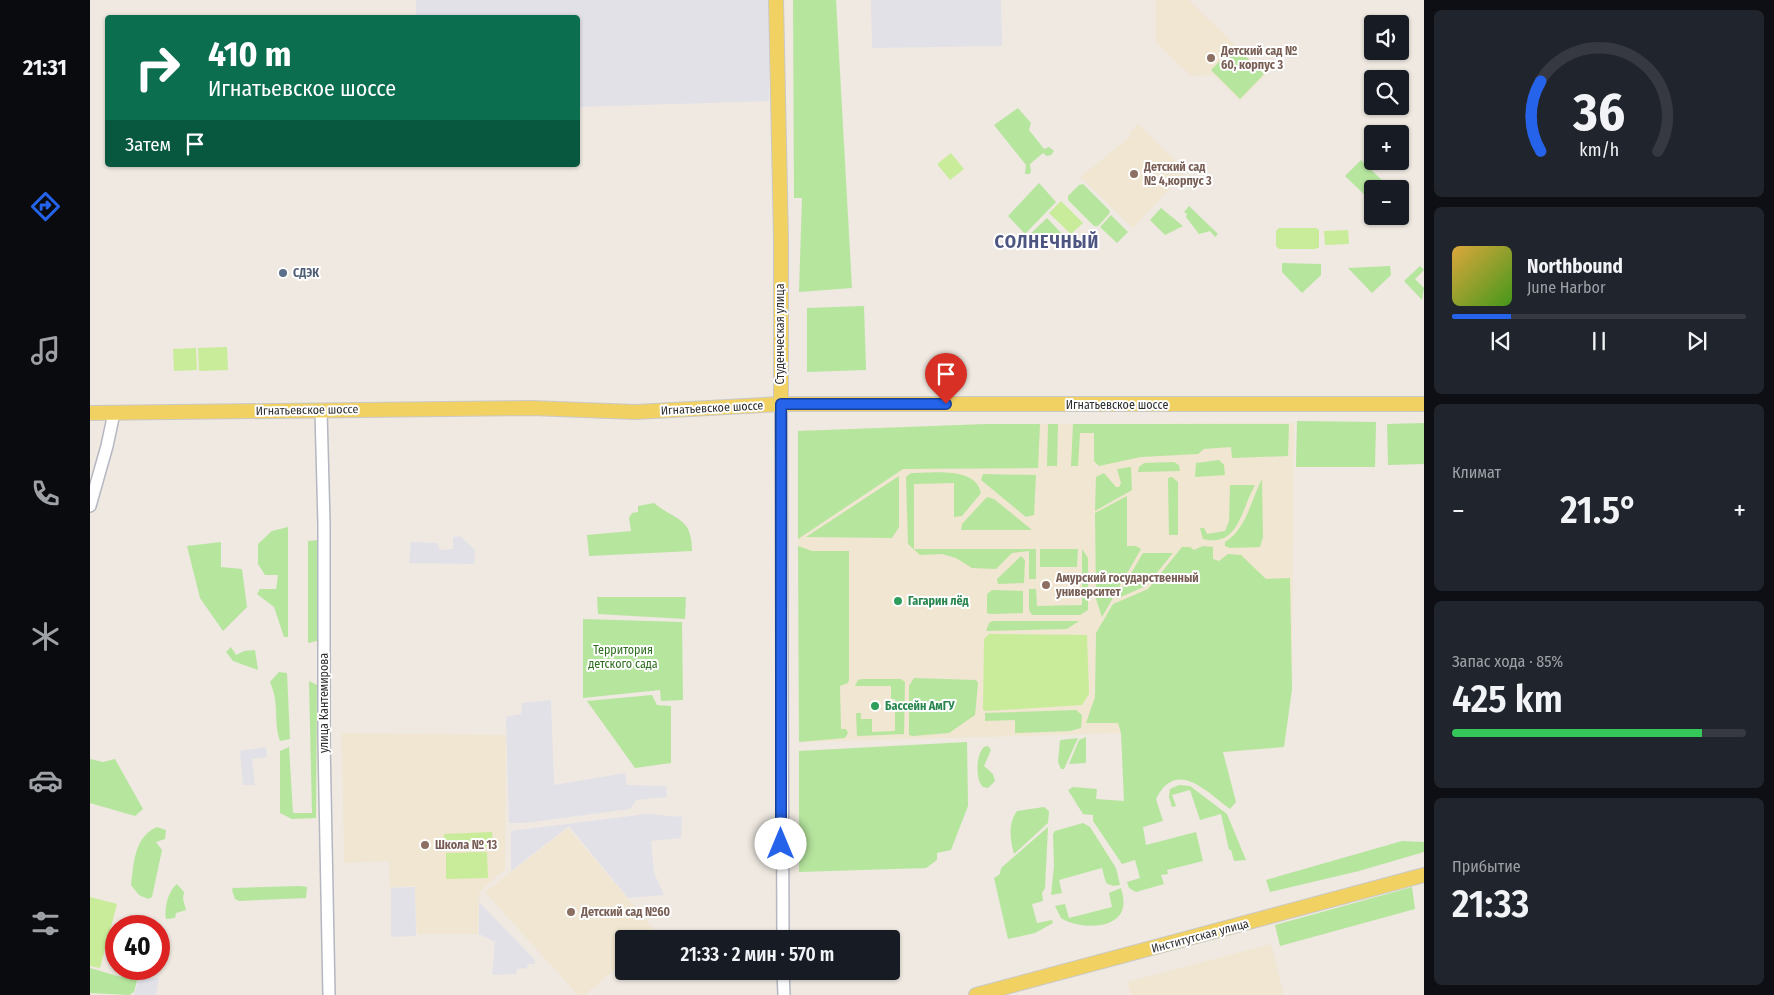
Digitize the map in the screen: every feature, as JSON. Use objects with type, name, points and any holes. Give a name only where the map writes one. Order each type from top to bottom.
[{"type":"main road","name":"Студенческая улица","points":[[776,0],[781,239],[781,404]]},
{"type":"main road","name":"Игнатьевское шоссе","points":[[90,413],[532,408],[634,412],[781,404],[1424,404]]},
{"type":"main road","name":"Институтская улица","points":[[976,995],[1424,875]]},
{"type":"street","name":"Студенческая улица","points":[[781,404],[782,930]]},
{"type":"street","name":"улица Кантемирова","points":[[321,411],[323,430],[324,733],[329,995]]},
{"type":"street","points":[[90,506],[114,413]]},
{"type":"street","points":[[783,980],[784,995]]},
{"type":"shaded area","points":[[416,0],[769,0],[769,101],[580,107],[580,15],[416,15]]},
{"type":"shaded area","points":[[871,0],[1001,0],[1002,46],[872,48]]},
{"type":"shaded area","name":"Детский сад № 60, корпус 3","points":[[1156,0],[1189,0],[1265,75],[1240,101],[1214,75],[1191,76],[1156,42]]},
{"type":"shaded area","name":"Детский сад № 4,корпус 3","points":[[1138,124],[1186,171],[1133,228],[1080,177],[1131,136],[1129,133]]},
{"type":"shaded area","name":"Амурский государственный университет","points":[[1294,423],[1292,689],[1284,747],[1223,752],[1236,802],[1230,809],[1191,780],[1175,780],[1147,792],[1121,733],[799,742],[798,431],[987,424]]},
{"type":"shaded area","points":[[460,536],[475,550],[474,564],[409,563],[411,542],[437,543],[440,550],[453,549],[453,537]]},
{"type":"shaded area","points":[[551,700],[554,785],[625,773],[627,785],[666,786],[667,797],[636,800],[630,809],[525,823],[509,823],[506,717],[521,714],[522,703]]},
{"type":"shaded area","name":"Школа № 13","points":[[342,733],[506,735],[505,869],[479,892],[478,934],[417,934],[415,886],[390,887],[389,861],[344,863]]},
{"type":"shaded area","points":[[266,747],[267,757],[252,759],[255,785],[243,785],[240,751]]},
{"type":"shaded area","points":[[647,814],[682,817],[681,838],[651,841],[654,873],[664,895],[628,898],[569,826],[511,871],[511,831]]},
{"type":"shaded area","name":"Детский сад №60","points":[[568,828],[654,930],[615,930],[615,969],[585,995],[578,995],[485,892]]},
{"type":"shaded area","points":[[415,887],[416,936],[391,937],[391,888]]},
{"type":"shaded area","points":[[479,902],[534,959],[535,964],[528,964],[527,968],[517,969],[516,974],[492,975],[495,942],[479,934]]},
{"type":"shaded area","points":[[1271,944],[1284,995],[1131,995],[1127,982]]},
{"type":"shaded area","points":[[138,980],[159,980],[156,995],[134,995]]},
{"type":"green space","points":[[793,0],[836,0],[852,288],[799,292],[802,198],[794,198]]},
{"type":"green space","points":[[1235,46],[1264,74],[1240,99],[1211,70]]},
{"type":"green space","points":[[1018,108],[1031,123],[1029,130],[1044,149],[1049,147],[1054,151],[1051,155],[1047,156],[1043,153],[1030,164],[1031,172],[1029,174],[1025,174],[1026,165],[994,125]]},
{"type":"green space","points":[[951,153],[964,169],[950,180],[937,164]]},
{"type":"green space","points":[[1361,160],[1364,163],[1364,170],[1371,170],[1382,180],[1364,180],[1364,194],[1345,176]]},
{"type":"green space","points":[[1039,183],[1056,202],[1025,234],[1008,216]]},
{"type":"green space","points":[[1083,184],[1110,211],[1098,226],[1094,226],[1068,200],[1068,196],[1079,185]]},
{"type":"green space","points":[[1061,201],[1083,223],[1071,234],[1049,213]]},
{"type":"green space","points":[[1189,206],[1218,234],[1215,237],[1210,231],[1199,234],[1184,212]]},
{"type":"green space","points":[[1161,208],[1183,226],[1165,235],[1150,220]]},
{"type":"green space","points":[[1111,215],[1128,232],[1117,243],[1100,227]]},
{"type":"green space","points":[[1047,218],[1062,234],[1056,242],[1026,238]]},
{"type":"green space","points":[[1279,228],[1316,228],[1319,230],[1319,247],[1316,249],[1279,249],[1276,246],[1276,231]]},
{"type":"green space","points":[[1348,230],[1349,244],[1325,245],[1324,231]]},
{"type":"green space","points":[[1282,263],[1321,264],[1321,275],[1302,293],[1282,272]]},
{"type":"green space","points":[[1390,266],[1391,275],[1372,293],[1348,268]]},
{"type":"green space","points":[[1420,266],[1424,270],[1415,279],[1424,288],[1422,300],[1404,281]]},
{"type":"green space","points":[[864,306],[866,370],[807,372],[807,308]]},
{"type":"green space","points":[[227,347],[228,370],[199,371],[198,348]]},
{"type":"green space","points":[[196,348],[197,370],[174,371],[173,349]]},
{"type":"green space","points":[[1297,421],[1376,422],[1375,467],[1296,467]]},
{"type":"green space","points":[[1424,423],[1424,464],[1388,465],[1387,424]]},
{"type":"green space","points":[[987,424],[1040,424],[1038,468],[903,469],[798,539],[798,431]]},
{"type":"green space","points":[[1048,424],[1058,424],[1057,466],[1047,466]]},
{"type":"green space","points":[[1073,424],[1289,424],[1288,456],[1232,458],[1231,447],[1204,449],[1198,454],[1141,457],[1099,466],[1094,461],[1094,433],[1080,433],[1078,466],[1071,466]]},
{"type":"green space","points":[[1219,460],[1224,465],[1225,475],[1195,477],[1196,463]]},
{"type":"green space","points":[[1174,462],[1179,465],[1180,471],[1138,472],[1139,467],[1144,463]]},
{"type":"green space","points":[[1131,467],[1132,490],[1095,511],[1096,477],[1104,473],[1116,487],[1119,487],[1121,483],[1117,469]]},
{"type":"green space","points":[[941,472],[962,475],[971,478],[977,484],[981,493],[962,516],[954,517],[954,483],[914,484],[914,549],[1036,549],[1036,579],[1029,579],[1029,551],[1012,553],[996,569],[972,568],[956,558],[942,554],[920,555],[908,544],[906,477],[911,473]]},
{"type":"green space","points":[[983,474],[1036,475],[1034,515],[1026,517],[981,480]]},
{"type":"green space","points":[[899,476],[899,527],[892,538],[806,537]]},
{"type":"green space","points":[[1172,477],[1178,482],[1178,535],[1169,535],[1168,478]]},
{"type":"green space","points":[[1262,479],[1263,537],[1260,547],[1230,548],[1225,546],[1225,542],[1232,537],[1243,522]]},
{"type":"green space","points":[[1230,485],[1255,485],[1242,515],[1232,532],[1224,538],[1215,540],[1203,539],[1200,528],[1204,528],[1207,534],[1225,531],[1229,521]]},
{"type":"green space","points":[[1127,496],[1127,546],[1136,546],[1141,549],[1102,617],[1096,599],[1095,513]]},
{"type":"green space","points":[[987,497],[994,499],[1032,530],[961,530],[962,524]]},
{"type":"green space","points":[[654,503],[686,526],[691,540],[692,551],[589,556],[587,535],[631,531],[629,518],[632,513],[638,512],[638,506]]},
{"type":"green space","points":[[288,527],[288,637],[284,637],[274,607],[257,594],[260,589],[276,589],[278,575],[265,575],[258,564],[258,544],[272,531]]},
{"type":"green space","points":[[319,540],[321,640],[308,643],[308,541]]},
{"type":"green space","points":[[221,542],[221,567],[242,569],[247,607],[223,631],[200,598],[187,546]]},
{"type":"green space","points":[[798,546],[812,551],[849,551],[849,680],[848,683],[840,686],[841,729],[846,729],[848,733],[845,738],[799,742]]},
{"type":"green space","points":[[1203,546],[1213,547],[1213,559],[1219,561],[1228,554],[1241,555],[1266,579],[1290,578],[1292,689],[1284,747],[1223,752],[1236,802],[1230,809],[1212,794],[1192,782],[1173,781],[1164,787],[1156,799],[1163,821],[1143,827],[1146,845],[1196,832],[1203,861],[1167,870],[1168,874],[1161,875],[1164,884],[1136,892],[1129,888],[1127,882],[1140,878],[1135,860],[1122,864],[1093,821],[1093,815],[1083,814],[1068,790],[1073,787],[1097,789],[1096,799],[1124,801],[1121,733],[1118,723],[1086,723],[1095,697],[1096,633],[1113,604],[1148,589],[1182,547],[1190,547],[1194,550]]},
{"type":"green space","points":[[1040,549],[1078,549],[1077,567],[1040,567]]},
{"type":"green space","points":[[1082,549],[1088,558],[1088,610],[1080,615],[1032,615],[1029,610],[1029,589],[1036,589],[1037,606],[1082,605]]},
{"type":"green space","points":[[1143,553],[1173,553],[1146,586],[1116,599]]},
{"type":"green space","points":[[1021,556],[1025,560],[1024,583],[998,584],[997,579]]},
{"type":"green space","points":[[992,590],[1023,591],[1023,613],[987,613],[987,594]]},
{"type":"green space","points":[[597,597],[686,597],[685,619],[598,614]]},
{"type":"green space","name":"Территория детского сада","points":[[583,619],[682,622],[683,700],[661,701],[660,690],[583,698]]},
{"type":"green space","points":[[993,621],[1079,621],[1067,629],[986,631],[989,623]]},
{"type":"green space","points":[[989,634],[1087,635],[1089,694],[1082,705],[983,710],[984,639]]},
{"type":"green space","points":[[231,647],[236,655],[244,651],[255,650],[258,670],[233,661],[226,652]]},
{"type":"green space","points":[[279,672],[287,673],[290,739],[280,741],[275,698],[270,682]]},
{"type":"green space","points":[[914,678],[976,680],[978,683],[975,715],[949,733],[909,735],[909,686]]},
{"type":"green space","points":[[901,679],[905,682],[904,734],[857,736],[856,713],[861,713],[861,719],[872,719],[872,732],[895,731],[895,699],[891,699],[891,686],[855,686],[858,680]]},
{"type":"green space","points":[[309,681],[317,685],[316,818],[292,819],[280,813],[280,751],[289,747],[293,813],[312,813]]},
{"type":"green space","points":[[652,695],[657,705],[671,706],[671,763],[635,768],[587,701]]},
{"type":"green space","points":[[1076,710],[1082,715],[1081,728],[1070,731],[1015,733],[1015,720],[985,721],[985,713]]},
{"type":"green space","points":[[1086,737],[1086,763],[1069,764],[1079,740]]},
{"type":"green space","points":[[1078,738],[1064,769],[1061,769],[1058,762],[1060,740]]},
{"type":"green space","points":[[967,742],[968,806],[951,850],[937,853],[937,860],[926,868],[799,872],[799,751]]},
{"type":"green space","points":[[988,746],[991,750],[984,766],[993,774],[995,781],[988,788],[980,784],[977,767],[981,750]]},
{"type":"green space","points":[[90,759],[103,762],[115,759],[143,809],[135,816],[90,803]]},
{"type":"green space","points":[[1179,785],[1190,786],[1227,814],[1246,860],[1234,861],[1231,850],[1229,850],[1221,814],[1200,820],[1190,790],[1172,795],[1176,806],[1172,807],[1169,797],[1170,789]]},
{"type":"green space","points":[[1044,807],[1049,811],[1048,823],[1014,854],[1011,832],[1012,821],[1017,811]]},
{"type":"green space","points":[[1083,823],[1090,827],[1116,868],[1120,885],[1113,886],[1106,883],[1102,868],[1059,880],[1062,893],[1051,895],[1054,866],[1053,834],[1055,831]]},
{"type":"green space","points":[[157,827],[166,830],[165,839],[156,842],[162,850],[152,897],[148,899],[139,895],[131,885],[133,868],[139,844],[149,831]]},
{"type":"green space","points":[[1048,827],[1045,888],[1042,893],[1043,901],[1032,904],[1037,923],[1052,920],[1053,923],[1035,933],[1008,939],[994,878],[1000,874],[1001,868]]},
{"type":"green space","points":[[492,832],[493,847],[444,848],[444,834]]},
{"type":"green space","points":[[1402,841],[1424,842],[1424,852],[1359,871],[1270,892],[1266,880]]},
{"type":"green space","points":[[487,852],[488,878],[446,879],[446,853]]},
{"type":"green space","points":[[177,884],[184,892],[183,899],[186,910],[176,913],[175,918],[170,919],[170,915],[166,915],[167,900]]},
{"type":"green space","points":[[307,887],[306,898],[239,901],[235,899],[232,890],[233,888]]},
{"type":"green space","points":[[1412,887],[1415,909],[1280,946],[1275,925]]},
{"type":"green space","points":[[1121,888],[1124,902],[1122,911],[1111,922],[1103,925],[1076,924],[1068,921],[1061,918],[1055,906],[1065,904],[1069,918],[1112,907],[1109,893]]},
{"type":"green space","points":[[90,897],[117,904],[114,915],[105,915],[105,949],[100,968],[90,966]]},
{"type":"green space","points":[[90,968],[105,972],[105,980],[137,980],[134,992],[129,995],[90,993]]},
{"type":"place","name":"Детский сад № 60, корпус 3","points":[[1211,58]]},
{"type":"place","name":"Детский сад № 4,корпус 3","points":[[1134,174]]},
{"type":"place","name":"СДЭК","points":[[283,273]]},
{"type":"place","name":"Амурский государственный университет","points":[[1046,585]]},
{"type":"place","name":"Гагарин лёд","points":[[898,601]]},
{"type":"place","name":"Бассейн АмГУ","points":[[875,706]]},
{"type":"place","name":"Школа № 13","points":[[425,845]]},
{"type":"place","name":"Детский сад №60","points":[[571,912]]},
{"type":"district","name":"СОЛНЕЧНЫЙ","points":[[1047,242]]},
{"type":"route","points":[[781,844],[781,404],[946,404]]}]
